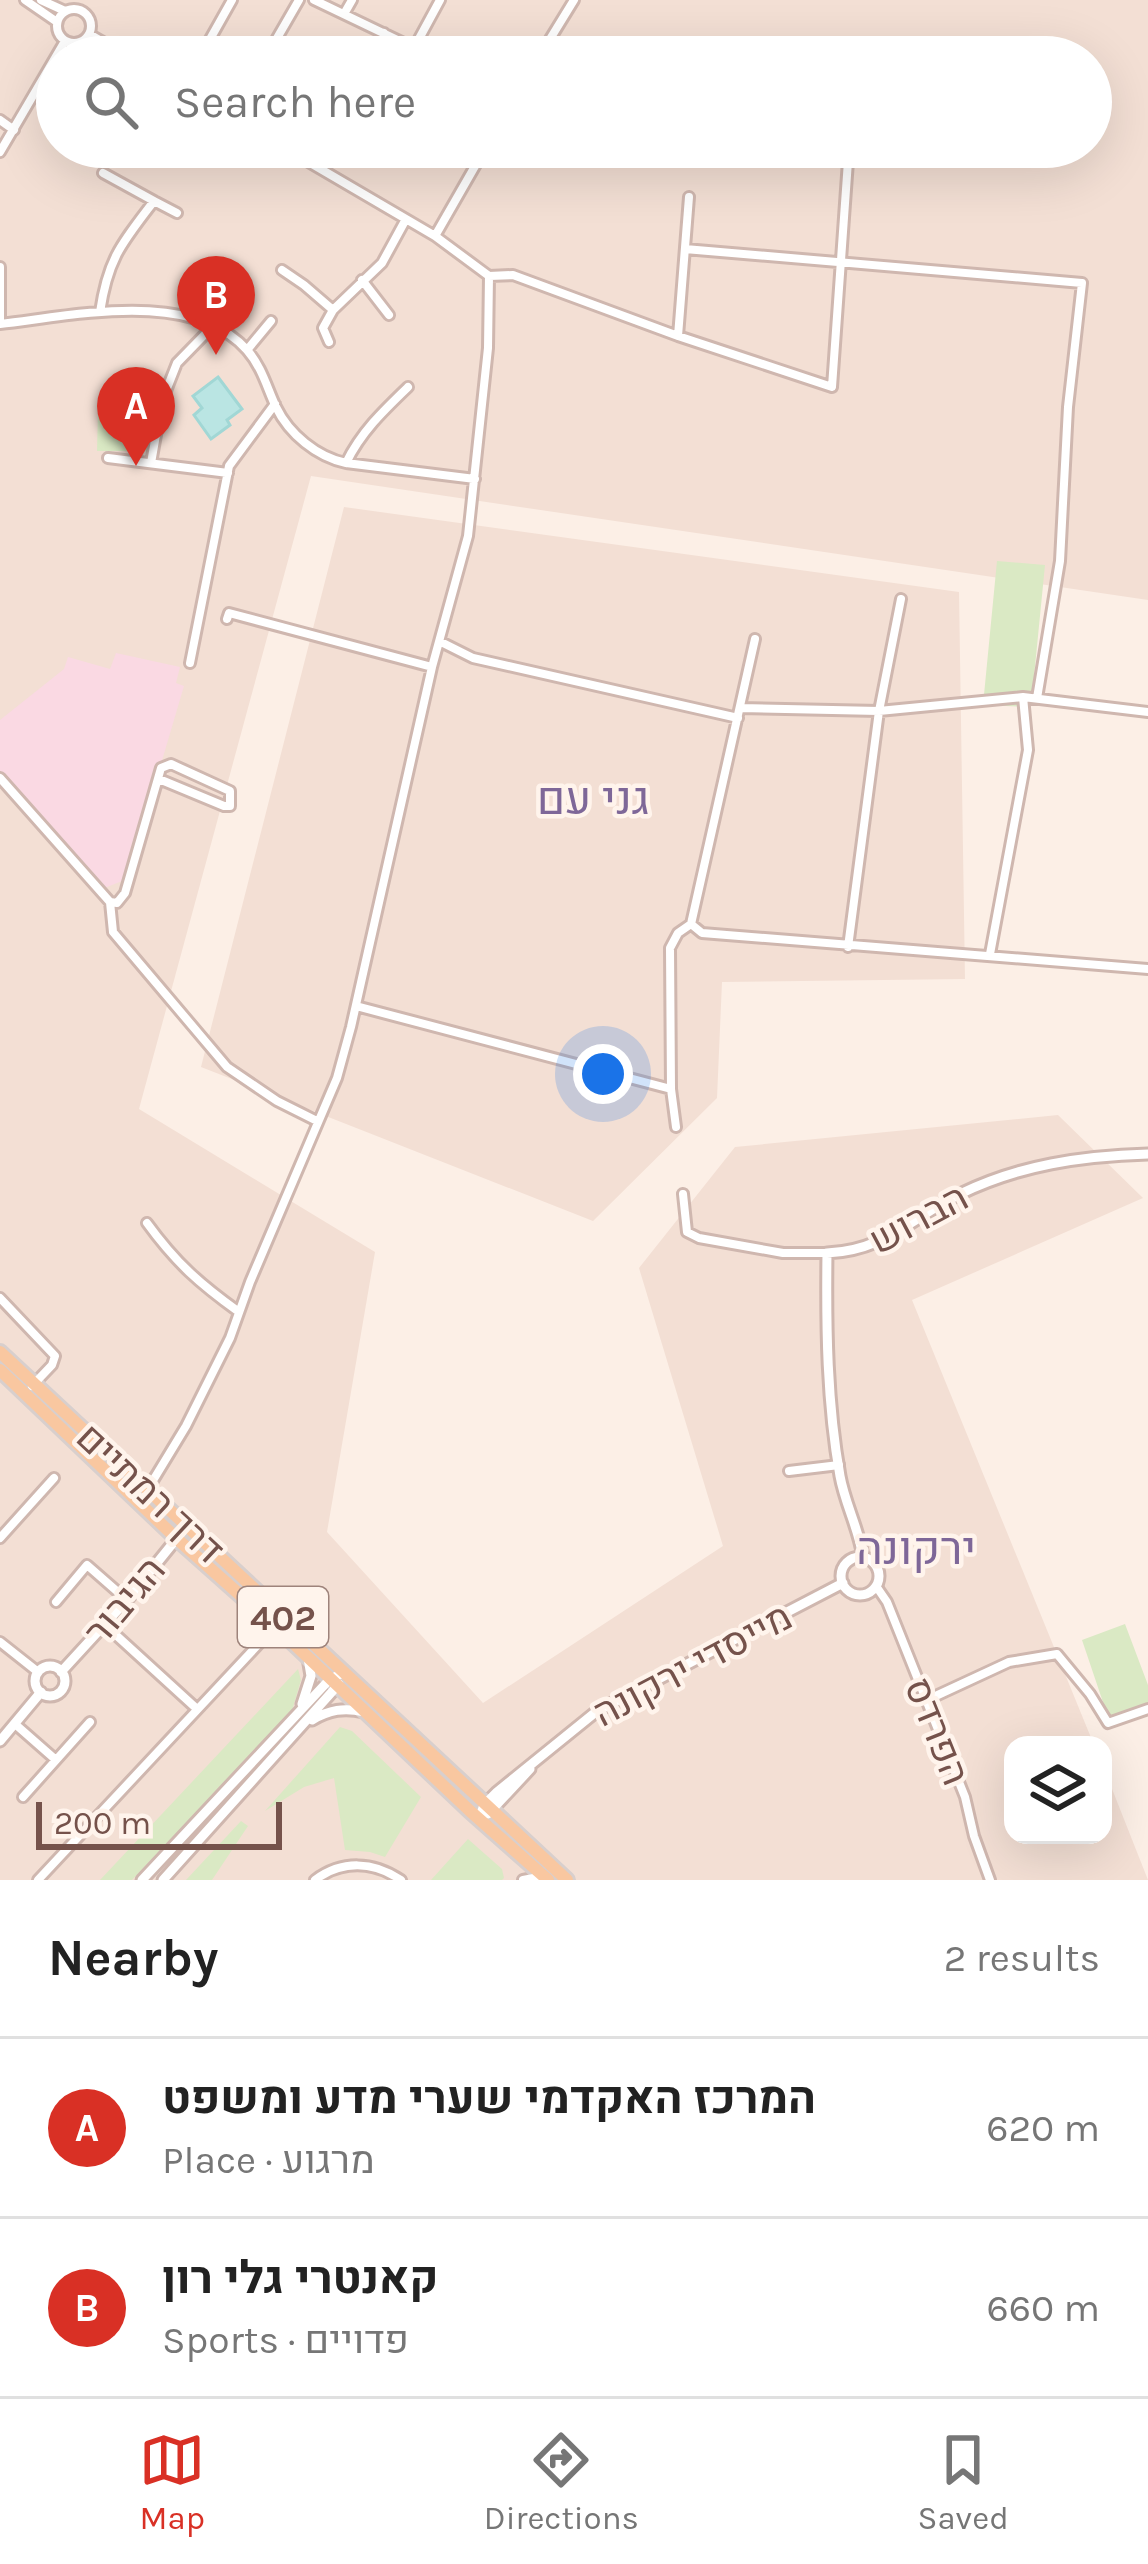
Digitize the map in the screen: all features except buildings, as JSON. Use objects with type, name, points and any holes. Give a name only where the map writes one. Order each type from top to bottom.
[{"type":"main road","name":"דרך רמתיים","points":[[0,1352],[31,1389],[143,1495],[186,1526],[337,1680],[485,1812],[546,1878]]},
{"type":"main road","name":"דרך רמתיים","points":[[0,1370],[31,1389]]},
{"type":"main road","name":"דרך רמתיים","points":[[143,1495],[176,1538],[337,1680],[364,1712],[567,1880]]},
{"type":"street","points":[[25,0],[57,22]]},
{"type":"street","points":[[41,0],[65,11]]},
{"type":"street","points":[[82,10],[88,0]]},
{"type":"street","points":[[212,36],[232,0]]},
{"type":"street","points":[[278,36],[298,0]]},
{"type":"street","points":[[314,0],[389,36]]},
{"type":"street","points":[[344,14],[352,0]]},
{"type":"street","points":[[420,36],[440,0]]},
{"type":"street","points":[[552,36],[574,0]]},
{"type":"street","points":[[61,36],[57,22],[70,9],[82,10],[91,22],[86,36]]},
{"type":"street","points":[[89,34],[92,36]]},
{"type":"street","points":[[0,152],[36,92]]},
{"type":"street","points":[[0,120],[14,130]]},
{"type":"street","points":[[319,168],[435,236],[489,276],[512,275],[832,387],[848,168]]},
{"type":"street","points":[[435,236],[474,168]]},
{"type":"street","points":[[103,173],[177,213]]},
{"type":"street","points":[[678,336],[689,197]]},
{"type":"street","points":[[100,312],[105,278],[116,250],[154,201]]},
{"type":"street","points":[[329,343],[323,328],[333,310],[382,263],[406,219]]},
{"type":"street","points":[[685,249],[1082,283],[1068,407],[1060,561],[1037,698]]},
{"type":"street","points":[[0,267],[0,325],[100,312],[179,313],[213,326],[247,350],[286,423],[303,441],[333,460],[475,479]]},
{"type":"street","points":[[282,271],[333,310]]},
{"type":"street","points":[[143,1495],[186,1426],[230,1338],[337,1078],[432,667],[468,536],[488,348],[489,276]]},
{"type":"street","points":[[362,280],[389,315]]},
{"type":"street","points":[[247,350],[271,321]]},
{"type":"street","points":[[152,463],[162,401],[177,363],[213,326]]},
{"type":"street","points":[[346,463],[371,423],[408,387]]},
{"type":"street","points":[[190,662],[227,473],[275,404]]},
{"type":"street","points":[[108,458],[227,473]]},
{"type":"street","points":[[848,947],[879,711],[901,598]]},
{"type":"street","points":[[226,619],[229,613],[432,667]]},
{"type":"street","points":[[676,1127],[671,1089],[670,949],[678,933],[691,924],[755,639]]},
{"type":"street","points":[[441,642],[473,658],[739,713],[879,711],[1024,697],[1148,712]]},
{"type":"street","points":[[990,954],[1028,750],[1024,697]]},
{"type":"street","points":[[110,902],[117,903],[125,893],[161,768],[171,764],[230,791],[230,806],[159,778]]},
{"type":"street","points":[[0,778],[110,902],[112,932],[227,1066],[277,1101],[317,1121]]},
{"type":"street","points":[[691,924],[702,933],[1148,969]]},
{"type":"street","points":[[356,1006],[671,1089]]},
{"type":"street","name":"הברוש","points":[[683,1194],[687,1232],[699,1238],[783,1252],[852,1252],[874,1245],[958,1195],[1022,1170],[1070,1160],[1148,1154]]},
{"type":"street","points":[[147,1223],[172,1257],[239,1312]]},
{"type":"street","points":[[827,1253],[827,1356],[840,1478],[860,1533],[863,1557]]},
{"type":"street","points":[[0,1298],[55,1356],[31,1389]]},
{"type":"street","points":[[789,1471],[839,1465]]},
{"type":"street","points":[[0,1538],[54,1478]]},
{"type":"street","name":"הגיבור","points":[[61,1672],[186,1526]]},
{"type":"street","points":[[863,1557],[879,1571],[877,1586],[857,1594],[846,1588],[842,1574],[846,1563],[863,1557]]},
{"type":"street","points":[[56,1602],[87,1565],[127,1600]]},
{"type":"street","name":"מייסדי ירקונה","points":[[485,1812],[546,1752],[597,1711],[843,1583]]},
{"type":"street","name":"הפרדס","points":[[877,1586],[965,1797],[990,1880]]},
{"type":"street","points":[[105,1624],[197,1709]]},
{"type":"street","points":[[38,1880],[267,1635]]},
{"type":"street","points":[[0,1642],[38,1672]]},
{"type":"street","points":[[927,1700],[1009,1662],[1057,1654],[1108,1724],[1148,1709]]},
{"type":"street","points":[[299,1712],[311,1676],[308,1658]]},
{"type":"street","points":[[50,1666],[61,1672],[62,1689],[50,1696],[41,1693],[35,1681],[38,1672],[50,1666]]},
{"type":"street","points":[[142,1880],[299,1712],[337,1680]]},
{"type":"street","points":[[163,1880],[302,1726],[337,1680]]},
{"type":"street","points":[[0,1741],[41,1693]]},
{"type":"street","points":[[302,1726],[327,1712],[364,1712]]},
{"type":"street","points":[[22,1797],[90,1722]]},
{"type":"street","points":[[15,1724],[56,1760]]},
{"type":"street","points":[[314,1880],[340,1866],[358,1864],[374,1866],[401,1880]]},
{"type":"street","points":[[523,1880],[546,1878]]},
{"type":"shaded area","points":[[0,0],[1148,0],[1148,600],[311,476],[139,1109],[375,1252],[327,1532],[483,1703],[723,1546],[639,1268],[735,1147],[1058,1115],[1143,1198],[912,1300],[1090,1736],[1004,1736],[1004,1844],[1112,1844],[1112,1789],[1148,1880],[0,1880]]},
{"type":"shaded area","name":"גני עם","points":[[344,507],[959,592],[965,979],[722,982],[717,1098],[593,1221],[201,1067]]},
{"type":"shaded area","points":[[116,653],[180,667],[176,683],[184,686],[127,879],[102,889],[0,773],[0,720],[64,669],[68,657],[110,669]]},
{"type":"green space","points":[[98,411],[149,411],[148,451],[97,451]]},
{"type":"green space","points":[[997,561],[1045,565],[1031,707],[983,705]]},
{"type":"green space","points":[[1125,1624],[1148,1685],[1148,1706],[1109,1720],[1082,1640]]},
{"type":"green space","points":[[298,1669],[301,1680],[292,1711],[132,1880],[100,1880]]},
{"type":"green space","points":[[340,1727],[352,1731],[421,1797],[385,1857],[345,1850],[334,1778],[304,1787],[265,1811]]},
{"type":"green space","points":[[241,1821],[248,1826],[212,1880],[186,1880]]},
{"type":"green space","points":[[468,1839],[502,1869],[504,1878],[431,1880]]},
{"type":"water","points":[[218,377],[242,409],[211,439],[194,415],[202,408],[193,396]]},
{"type":"place","name":"קאנטרי גלי רון","points":[[216,355]]},
{"type":"place","name":"המרכז האקדמי שערי מדע ומשפט","points":[[136,466]]},
{"type":"district","name":"גני עם","points":[[593,798]]},
{"type":"district","name":"ירקונה","points":[[916,1548]]}]
